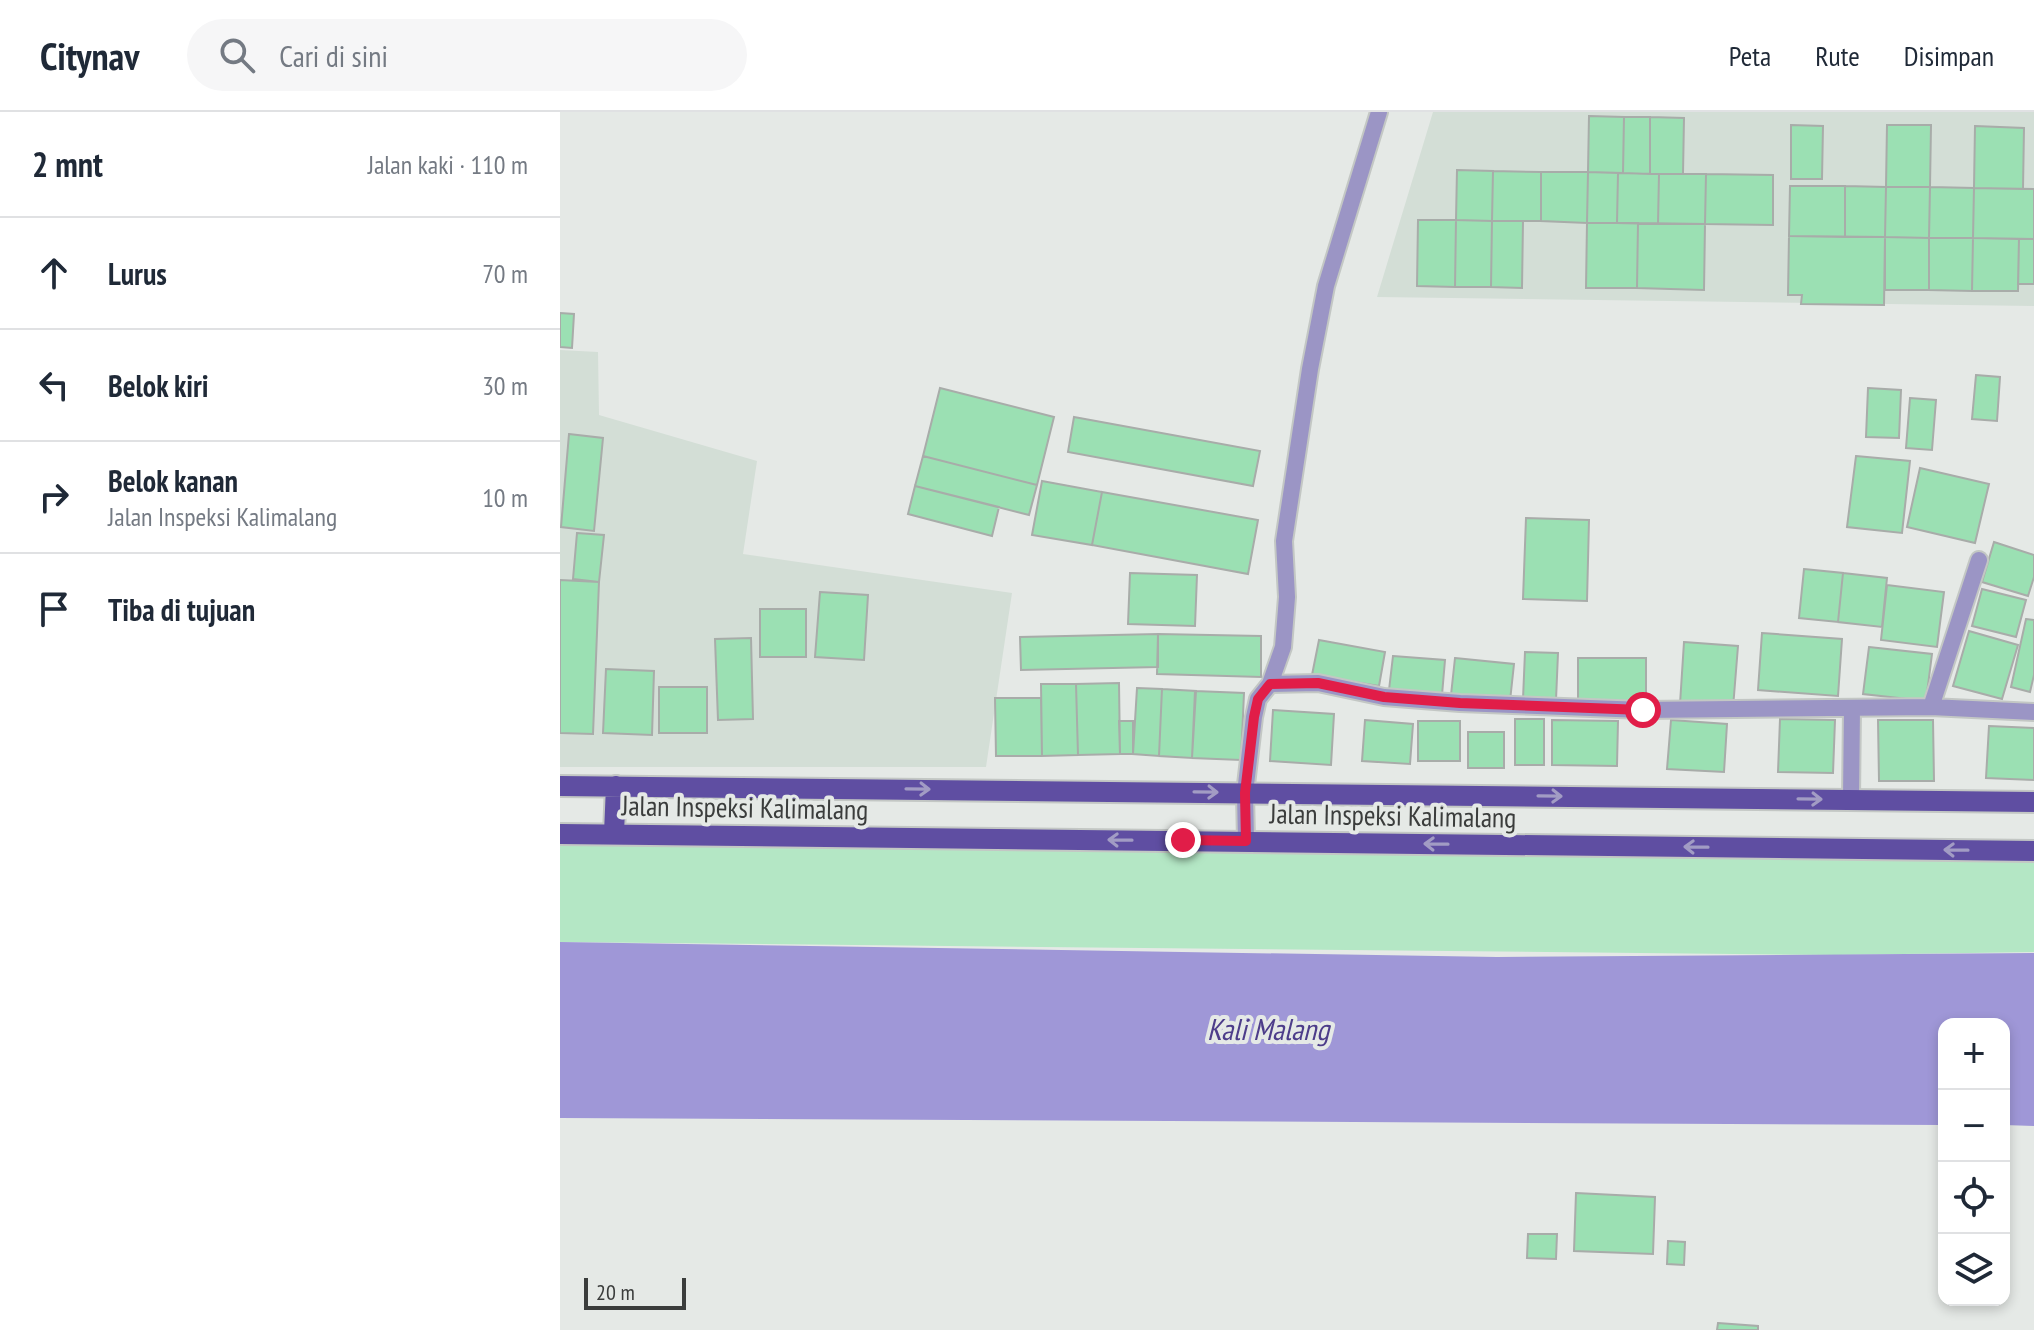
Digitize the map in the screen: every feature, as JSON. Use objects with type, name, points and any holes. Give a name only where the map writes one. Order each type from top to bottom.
[{"type":"main road","name":"Jalan Inspeksi Kalimalang","points":[[560,786],[2034,802]]},
{"type":"main road","points":[[614,833],[616,786]]},
{"type":"main road","name":"Jalan Inspeksi Kalimalang","points":[[560,834],[2034,851]]},
{"type":"street","points":[[1246,841],[1245,793],[1254,717],[1258,699],[1270,684],[1283,647],[1287,597],[1284,541],[1310,369],[1326,286],[1379,112]]},
{"type":"street","points":[[1931,707],[1979,560]]},
{"type":"street","points":[[1270,684],[1318,683],[1384,697],[1460,703],[1643,710],[1931,707],[2034,712]]},
{"type":"street","points":[[1851,799],[1852,708]]},
{"type":"shaded area","points":[[1433,112],[2034,112],[2034,306],[1377,297]]},
{"type":"shaded area","points":[[560,350],[598,352],[599,415],[757,461],[743,554],[1012,593],[986,767],[560,767]]},
{"type":"green space","points":[[560,834],[2034,851],[2034,952],[1836,955],[560,942]]},
{"type":"water","name":"Kali Malang","points":[[560,942],[1497,957],[2034,953],[2034,1126],[2010,1125],[2010,1018],[1938,1018],[1938,1125],[560,1118]]},
{"type":"building","points":[[1589,116],[1624,117],[1623,173],[1588,172]]},
{"type":"building","points":[[1624,117],[1650,117],[1650,174],[1623,173]]},
{"type":"building","points":[[1650,117],[1684,118],[1683,174],[1650,174]]},
{"type":"building","points":[[1791,125],[1823,126],[1822,179],[1791,179]]},
{"type":"building","points":[[1887,125],[1931,125],[1930,187],[1886,187]]},
{"type":"building","points":[[1975,126],[2024,128],[2023,189],[1974,188]]},
{"type":"building","points":[[1457,170],[1493,171],[1492,221],[1456,220]]},
{"type":"building","points":[[1493,171],[1541,172],[1541,221],[1492,221]]},
{"type":"building","points":[[1541,172],[1588,172],[1587,223],[1541,221]]},
{"type":"building","points":[[1588,172],[1618,173],[1617,223],[1587,223]]},
{"type":"building","points":[[1618,173],[1659,174],[1658,224],[1617,223]]},
{"type":"building","points":[[1659,174],[1706,174],[1705,224],[1658,224]]},
{"type":"building","points":[[1706,174],[1773,175],[1773,225],[1705,224]]},
{"type":"building","points":[[1790,186],[1845,186],[1845,237],[1789,236]]},
{"type":"building","points":[[1845,186],[1886,187],[1885,237],[1845,237]]},
{"type":"building","points":[[1886,187],[1930,187],[1929,238],[1885,237]]},
{"type":"building","points":[[1930,187],[1974,188],[1973,238],[1929,238]]},
{"type":"building","points":[[1974,188],[2034,189],[2034,239],[1973,238]]},
{"type":"building","points":[[1418,220],[1456,220],[1455,287],[1417,286]]},
{"type":"building","points":[[1456,220],[1492,221],[1491,287],[1455,287]]},
{"type":"building","points":[[1492,221],[1523,221],[1522,288],[1491,287]]},
{"type":"building","points":[[1587,223],[1638,223],[1637,288],[1586,288]]},
{"type":"building","points":[[1638,223],[1705,224],[1704,290],[1637,288]]},
{"type":"building","points":[[1789,236],[1885,237],[1884,305],[1801,304],[1802,295],[1788,295]]},
{"type":"building","points":[[1885,237],[1929,238],[1929,290],[1885,290]]},
{"type":"building","points":[[1929,238],[1973,238],[1972,291],[1929,290]]},
{"type":"building","points":[[1973,238],[2019,239],[2018,291],[1972,291]]},
{"type":"building","points":[[2019,239],[2034,239],[2034,284],[2018,284]]},
{"type":"building","points":[[560,313],[574,314],[572,348],[560,347]]},
{"type":"building","points":[[1976,375],[2000,377],[1997,421],[1972,419]]},
{"type":"building","points":[[940,388],[1054,417],[1037,485],[923,456]]},
{"type":"building","points":[[1868,388],[1901,390],[1899,438],[1866,437]]},
{"type":"building","points":[[1910,398],[1936,400],[1932,450],[1906,448]]},
{"type":"building","points":[[1074,417],[1260,451],[1253,486],[1068,452]]},
{"type":"building","points":[[569,434],[603,438],[594,531],[561,527]]},
{"type":"building","points":[[923,456],[1037,485],[1029,515],[915,486]]},
{"type":"building","points":[[1856,456],[1910,461],[1902,533],[1847,527]]},
{"type":"building","points":[[1920,468],[1989,484],[1975,543],[1907,527]]},
{"type":"building","points":[[1042,481],[1102,492],[1092,545],[1032,535]]},
{"type":"building","points":[[915,486],[999,507],[992,536],[908,514]]},
{"type":"building","points":[[1102,492],[1258,520],[1248,574],[1092,545]]},
{"type":"building","points":[[1526,518],[1589,520],[1587,601],[1523,599]]},
{"type":"building","points":[[577,533],[604,535],[599,582],[573,579]]},
{"type":"building","points":[[1994,542],[2034,555],[2034,577],[2028,596],[1982,582]]},
{"type":"building","points":[[1804,569],[1843,573],[1838,622],[1799,618]]},
{"type":"building","points":[[1130,573],[1197,575],[1195,626],[1128,624]]},
{"type":"building","points":[[1843,573],[1887,578],[1882,627],[1838,622]]},
{"type":"building","points":[[560,580],[599,582],[593,734],[560,733]]},
{"type":"building","points":[[1887,585],[1944,592],[1937,647],[1881,640]]},
{"type":"building","points":[[1982,589],[2026,600],[2016,637],[1972,626]]},
{"type":"building","points":[[820,592],[868,595],[864,660],[815,657]]},
{"type":"building","points":[[760,609],[806,609],[806,657],[760,657]]},
{"type":"building","points":[[2026,619],[2034,620],[2034,675],[2030,692],[2011,687]]},
{"type":"building","points":[[1969,631],[2018,645],[2002,699],[1953,686]]},
{"type":"building","points":[[1762,633],[1842,639],[1838,696],[1758,690]]},
{"type":"building","points":[[1158,634],[1158,667],[1021,670],[1020,637]]},
{"type":"building","points":[[1158,634],[1261,636],[1261,677],[1157,674]]},
{"type":"building","points":[[751,638],[753,719],[718,720],[715,639]]},
{"type":"building","points":[[1319,640],[1385,652],[1379,686],[1312,675]]},
{"type":"building","points":[[1684,642],[1738,646],[1733,708],[1680,704]]},
{"type":"building","points":[[1869,647],[1932,654],[1926,701],[1863,694]]},
{"type":"building","points":[[1525,652],[1558,653],[1556,700],[1523,699]]},
{"type":"building","points":[[1393,656],[1445,660],[1442,695],[1389,690]]},
{"type":"building","points":[[1455,658],[1514,664],[1510,701],[1451,695]]},
{"type":"building","points":[[1578,658],[1646,658],[1646,701],[1578,701]]},
{"type":"building","points":[[606,669],[654,671],[652,735],[603,733]]},
{"type":"building","points":[[1119,683],[1120,754],[1078,755],[1076,684]]},
{"type":"building","points":[[1041,684],[1076,684],[1078,755],[1042,756]]},
{"type":"building","points":[[659,687],[707,687],[707,733],[659,733]]},
{"type":"building","points":[[1137,688],[1162,689],[1159,756],[1133,754]]},
{"type":"building","points":[[1162,689],[1196,691],[1192,758],[1159,756]]},
{"type":"building","points":[[1195,691],[1244,693],[1241,760],[1192,758]]},
{"type":"building","points":[[995,698],[1041,698],[1042,756],[996,756]]},
{"type":"building","points":[[1273,710],[1334,714],[1331,765],[1270,761]]},
{"type":"building","points":[[1515,719],[1544,719],[1544,765],[1515,765]]},
{"type":"building","points":[[1780,719],[1835,720],[1833,773],[1778,772]]},
{"type":"building","points":[[1365,720],[1413,724],[1410,764],[1362,761]]},
{"type":"building","points":[[1552,720],[1618,721],[1617,766],[1552,765]]},
{"type":"building","points":[[1671,720],[1727,724],[1724,772],[1667,769]]},
{"type":"building","points":[[1878,720],[1933,720],[1934,781],[1879,781]]},
{"type":"building","points":[[1119,721],[1133,721],[1133,754],[1120,754]]},
{"type":"building","points":[[1418,721],[1460,721],[1460,761],[1418,761]]},
{"type":"building","points":[[1989,726],[2034,728],[2034,780],[1986,778]]},
{"type":"building","points":[[1468,732],[1504,732],[1504,768],[1468,768]]},
{"type":"building","points":[[1576,1193],[1655,1197],[1653,1254],[1574,1251]]},
{"type":"building","points":[[1528,1234],[1557,1234],[1556,1259],[1527,1258]]},
{"type":"building","points":[[1668,1241],[1685,1242],[1684,1265],[1667,1264]]},
{"type":"building","points":[[1718,1323],[1758,1326],[1758,1330],[1717,1330]]},
{"type":"route","points":[[1183,840],[1246,841],[1245,793],[1254,717],[1258,699],[1270,684],[1318,683],[1384,697],[1460,703],[1643,710]]}]
